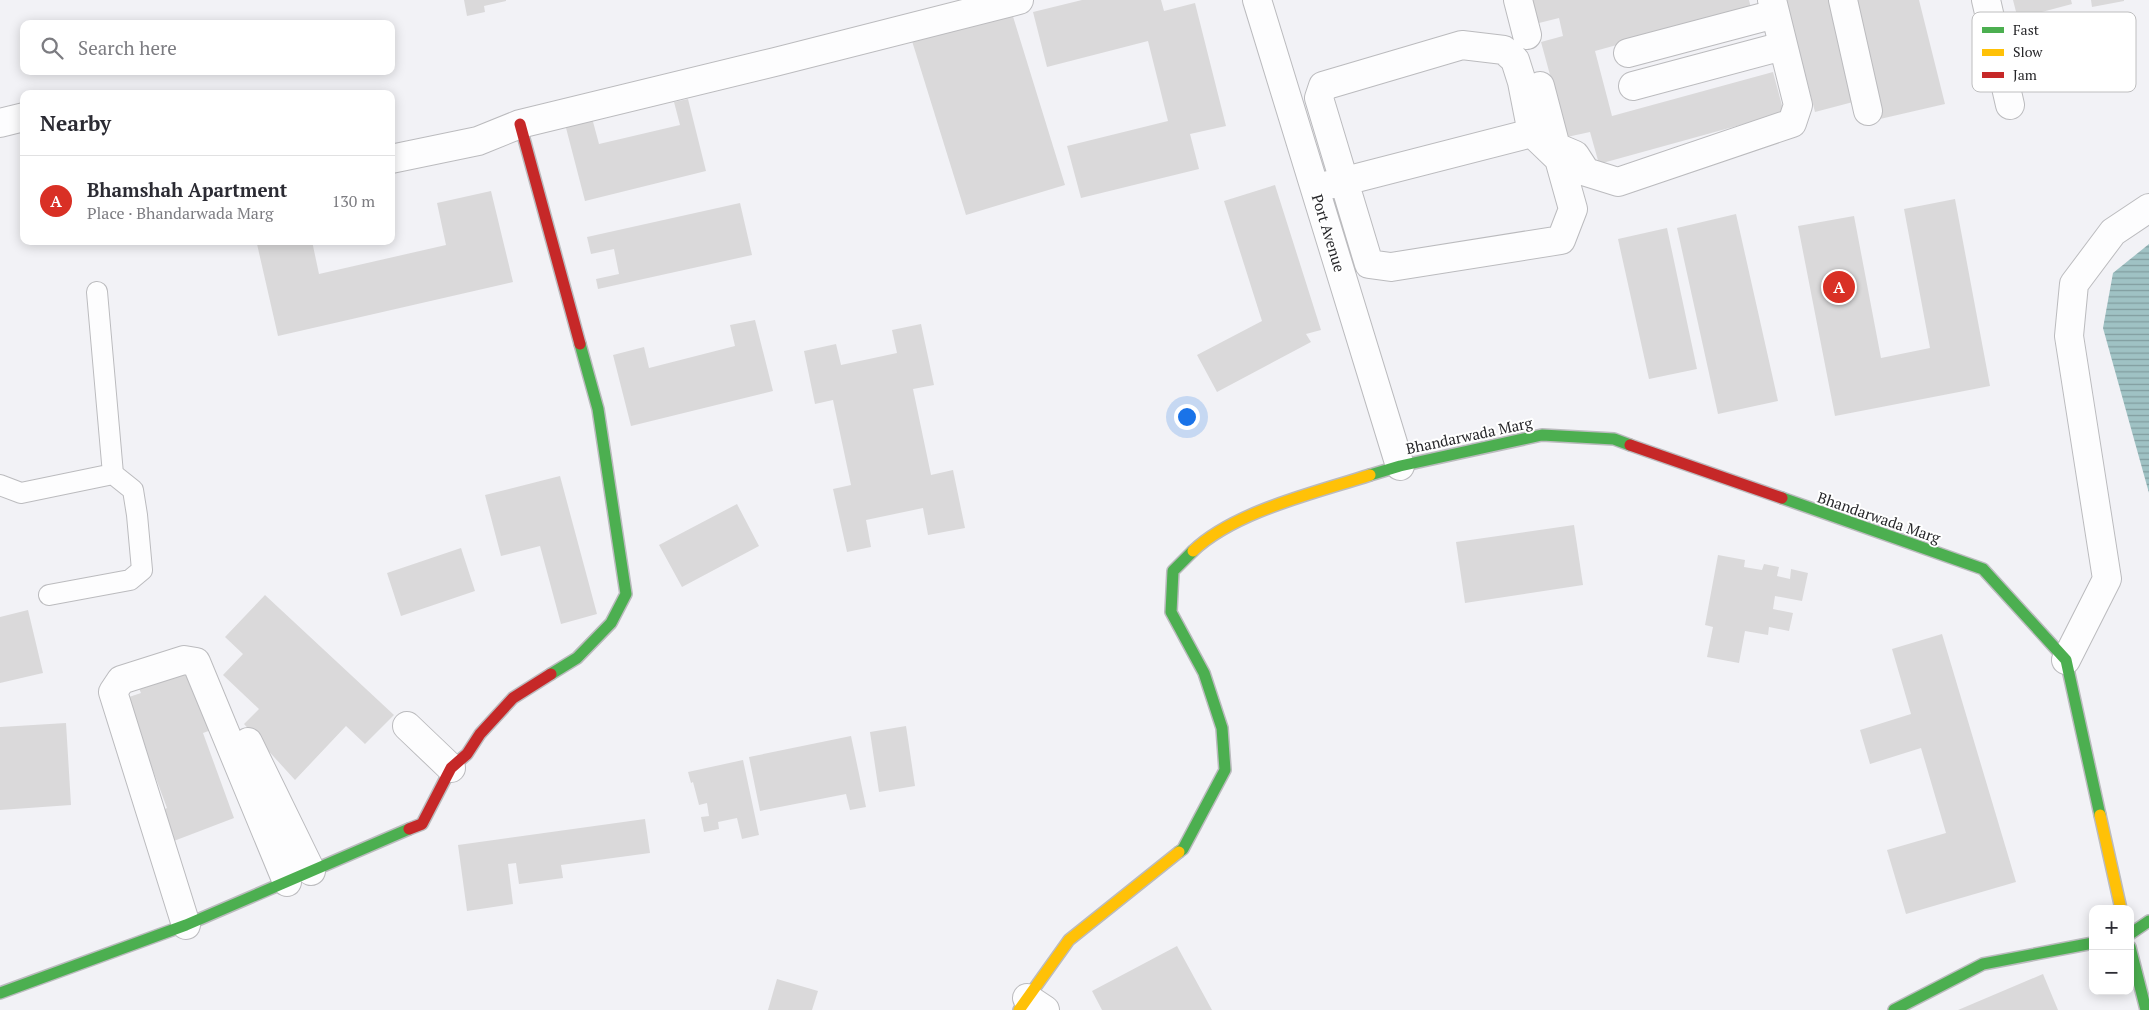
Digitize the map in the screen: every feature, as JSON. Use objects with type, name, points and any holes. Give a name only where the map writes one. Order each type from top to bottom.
[{"type":"street","points":[[395,158],[478,141],[520,124],[1019,0]]},
{"type":"street","name":"Port Avenue","points":[[1257,0],[1400,466]]},
{"type":"street","points":[[1518,0],[1527,35]]},
{"type":"street","points":[[1843,0],[1868,111]]},
{"type":"street","points":[[1539,83],[1556,147],[1575,155],[1586,172],[1618,182],[1792,123],[1798,105],[1774,7],[1628,53]]},
{"type":"street","points":[[1462,45],[1504,50],[1515,60],[1522,82],[1532,133],[1559,159],[1573,209],[1561,240],[1391,267],[1369,264],[1346,181],[1319,98],[1323,86],[1462,45]]},
{"type":"street","points":[[1633,86],[1783,46]]},
{"type":"street","points":[[2007,92],[2010,105]]},
{"type":"street","points":[[0,123],[20,118]]},
{"type":"street","points":[[0,993],[186,925],[422,824],[451,768],[467,754],[480,734],[513,698],[577,658],[611,623],[626,594],[598,409],[520,124]]},
{"type":"street","points":[[1316,188],[1532,133]]},
{"type":"street","points":[[2066,660],[2107,579],[2069,336],[2074,284],[2113,232],[2149,208]]},
{"type":"street","name":"Bhandarwada Marg","points":[[1030,1006],[1069,940],[1183,849],[1225,770],[1222,728],[1207,682],[1171,612],[1173,571],[1202,543],[1256,512],[1400,466],[1542,435],[1614,439],[1983,569],[2066,660],[2120,905]]},
{"type":"street","points":[[186,925],[113,692],[120,680],[184,660],[196,662],[258,786],[299,876]]},
{"type":"street","points":[[407,726],[451,768]]},
{"type":"street","points":[[247,741],[258,786]]},
{"type":"street","points":[[2134,931],[2149,921]]},
{"type":"street","points":[[1894,1010],[1984,964],[2089,944]]},
{"type":"street","points":[[2131,950],[2146,1010]]},
{"type":"lane","points":[[49,596],[130,580],[142,570],[133,490],[113,474],[98,292]]},
{"type":"lane","points":[[0,485],[21,493],[113,474]]},
{"type":"water","points":[[2149,244],[2149,493],[2103,328],[2113,273]]},
{"type":"building","points":[[464,0],[506,1],[484,6],[485,12],[467,16]]},
{"type":"building","points":[[1082,0],[1161,0],[1164,11],[1195,3],[1226,126],[1190,134],[1199,169],[1081,198],[1067,146],[1168,121],[1148,41],[1047,67],[1033,12]]},
{"type":"building","points":[[1524,0],[1749,0],[1751,8],[1595,51],[1612,116],[1773,72],[1784,113],[1599,164],[1590,132],[1567,137],[1541,42],[1563,36],[1559,18],[1531,25]]},
{"type":"building","points":[[1786,0],[1831,0],[1853,102],[1815,112]]},
{"type":"building","points":[[1851,0],[1919,0],[1945,104],[1880,119]]},
{"type":"building","points":[[2013,0],[2071,0],[2072,4],[2042,12],[2016,12]]},
{"type":"building","points":[[2091,0],[2124,0],[2124,1],[2092,7]]},
{"type":"building","points":[[1011,10],[1065,185],[966,215],[912,41]]},
{"type":"building","points":[[688,99],[706,171],[585,201],[565,124],[592,118],[599,144],[680,125],[674,102]]},
{"type":"building","points":[[1275,185],[1321,330],[1306,334],[1311,342],[1217,392],[1197,355],[1262,321],[1224,201]]},
{"type":"building","points":[[491,191],[513,282],[278,336],[257,245],[313,245],[319,274],[446,245],[437,203]]},
{"type":"building","points":[[1955,199],[1990,386],[1835,416],[1798,226],[1854,216],[1881,358],[1930,348],[1904,209]]},
{"type":"building","points":[[740,203],[752,255],[598,289],[596,279],[619,274],[614,249],[591,254],[587,237]]},
{"type":"building","points":[[1736,214],[1778,401],[1718,414],[1677,228]]},
{"type":"building","points":[[1667,228],[1697,369],[1649,379],[1618,239]]},
{"type":"building","points":[[755,320],[773,391],[631,426],[613,355],[644,347],[649,368],[735,346],[730,325]]},
{"type":"building","points":[[921,324],[934,385],[913,389],[931,475],[953,470],[965,528],[928,535],[923,508],[866,520],[871,547],[847,552],[833,489],[851,485],[833,400],[815,404],[804,351],[836,344],[841,365],[897,353],[892,330]]},
{"type":"building","points":[[560,476],[597,614],[561,624],[540,546],[501,556],[485,495]]},
{"type":"building","points":[[737,504],[759,546],[682,587],[659,545]]},
{"type":"building","points":[[1574,525],[1583,585],[1465,603],[1456,542]]},
{"type":"building","points":[[461,548],[475,591],[401,616],[387,573]]},
{"type":"building","points":[[1718,555],[1745,560],[1744,567],[1762,570],[1764,564],[1779,567],[1777,576],[1790,579],[1791,569],[1808,573],[1802,601],[1775,596],[1773,609],[1793,613],[1789,631],[1769,627],[1768,635],[1745,631],[1739,663],[1707,657],[1713,627],[1705,625]]},
{"type":"building","points":[[265,595],[394,715],[365,744],[346,726],[295,780],[244,724],[259,709],[223,675],[243,654],[225,637]]},
{"type":"building","points":[[28,610],[43,673],[0,683],[0,617]]},
{"type":"building","points":[[1942,634],[2016,882],[1906,914],[1887,850],[1946,833],[1921,748],[1870,764],[1860,730],[1911,714],[1892,649]]},
{"type":"building","points":[[191,667],[214,729],[203,733],[234,818],[166,844],[157,813],[167,808],[126,698],[141,693],[138,686]]},
{"type":"building","points":[[66,723],[71,805],[0,810],[0,727]]},
{"type":"building","points":[[906,726],[915,786],[879,792],[870,732]]},
{"type":"building","points":[[851,736],[866,807],[850,810],[846,794],[760,811],[749,757]]},
{"type":"building","points":[[743,760],[759,835],[742,839],[737,818],[718,822],[719,829],[704,832],[701,817],[709,816],[707,803],[699,805],[693,782],[691,783],[688,772]]},
{"type":"building","points":[[645,819],[650,853],[561,865],[563,878],[519,884],[516,863],[508,864],[513,904],[467,911],[458,845]]},
{"type":"building","points":[[1177,946],[1212,1010],[1102,1010],[1092,991]]},
{"type":"building","points":[[2043,974],[2058,1010],[1958,1010]]},
{"type":"building","points":[[777,979],[818,991],[812,1010],[768,1010]]},
{"type":"traffic: fast","points":[[551,674],[577,658],[611,623],[626,594],[598,409],[580,344]]},
{"type":"traffic: fast","points":[[1370,475],[1400,466],[1542,435],[1614,439],[1630,445]]},
{"type":"traffic: fast","points":[[1782,498],[1983,569],[2066,660],[2100,815]]},
{"type":"traffic: fast","points":[[1179,852],[1183,849],[1225,770],[1222,728],[1204,673],[1171,612],[1173,571],[1193,551]]},
{"type":"traffic: fast","points":[[0,993],[186,925],[409,829]]},
{"type":"traffic: fast","points":[[2134,931],[2149,921]]},
{"type":"traffic: fast","points":[[1894,1010],[1983,964],[2089,944]]},
{"type":"traffic: fast","points":[[2131,950],[2146,1010]]},
{"type":"traffic: slow","points":[[1193,551],[1210,537],[1253,514],[1301,496],[1370,475]]},
{"type":"traffic: slow","points":[[2100,815],[2120,905]]},
{"type":"traffic: slow","points":[[1019,1010],[1069,940],[1179,852]]},
{"type":"traffic: jam","points":[[520,124],[580,344]]},
{"type":"traffic: jam","points":[[1630,445],[1782,498]]},
{"type":"traffic: jam","points":[[409,829],[422,824],[451,768],[467,754],[480,734],[513,698],[551,674]]},
{"type":"place","name":"Bhamshah Apartment","points":[[1839,287]]}]
